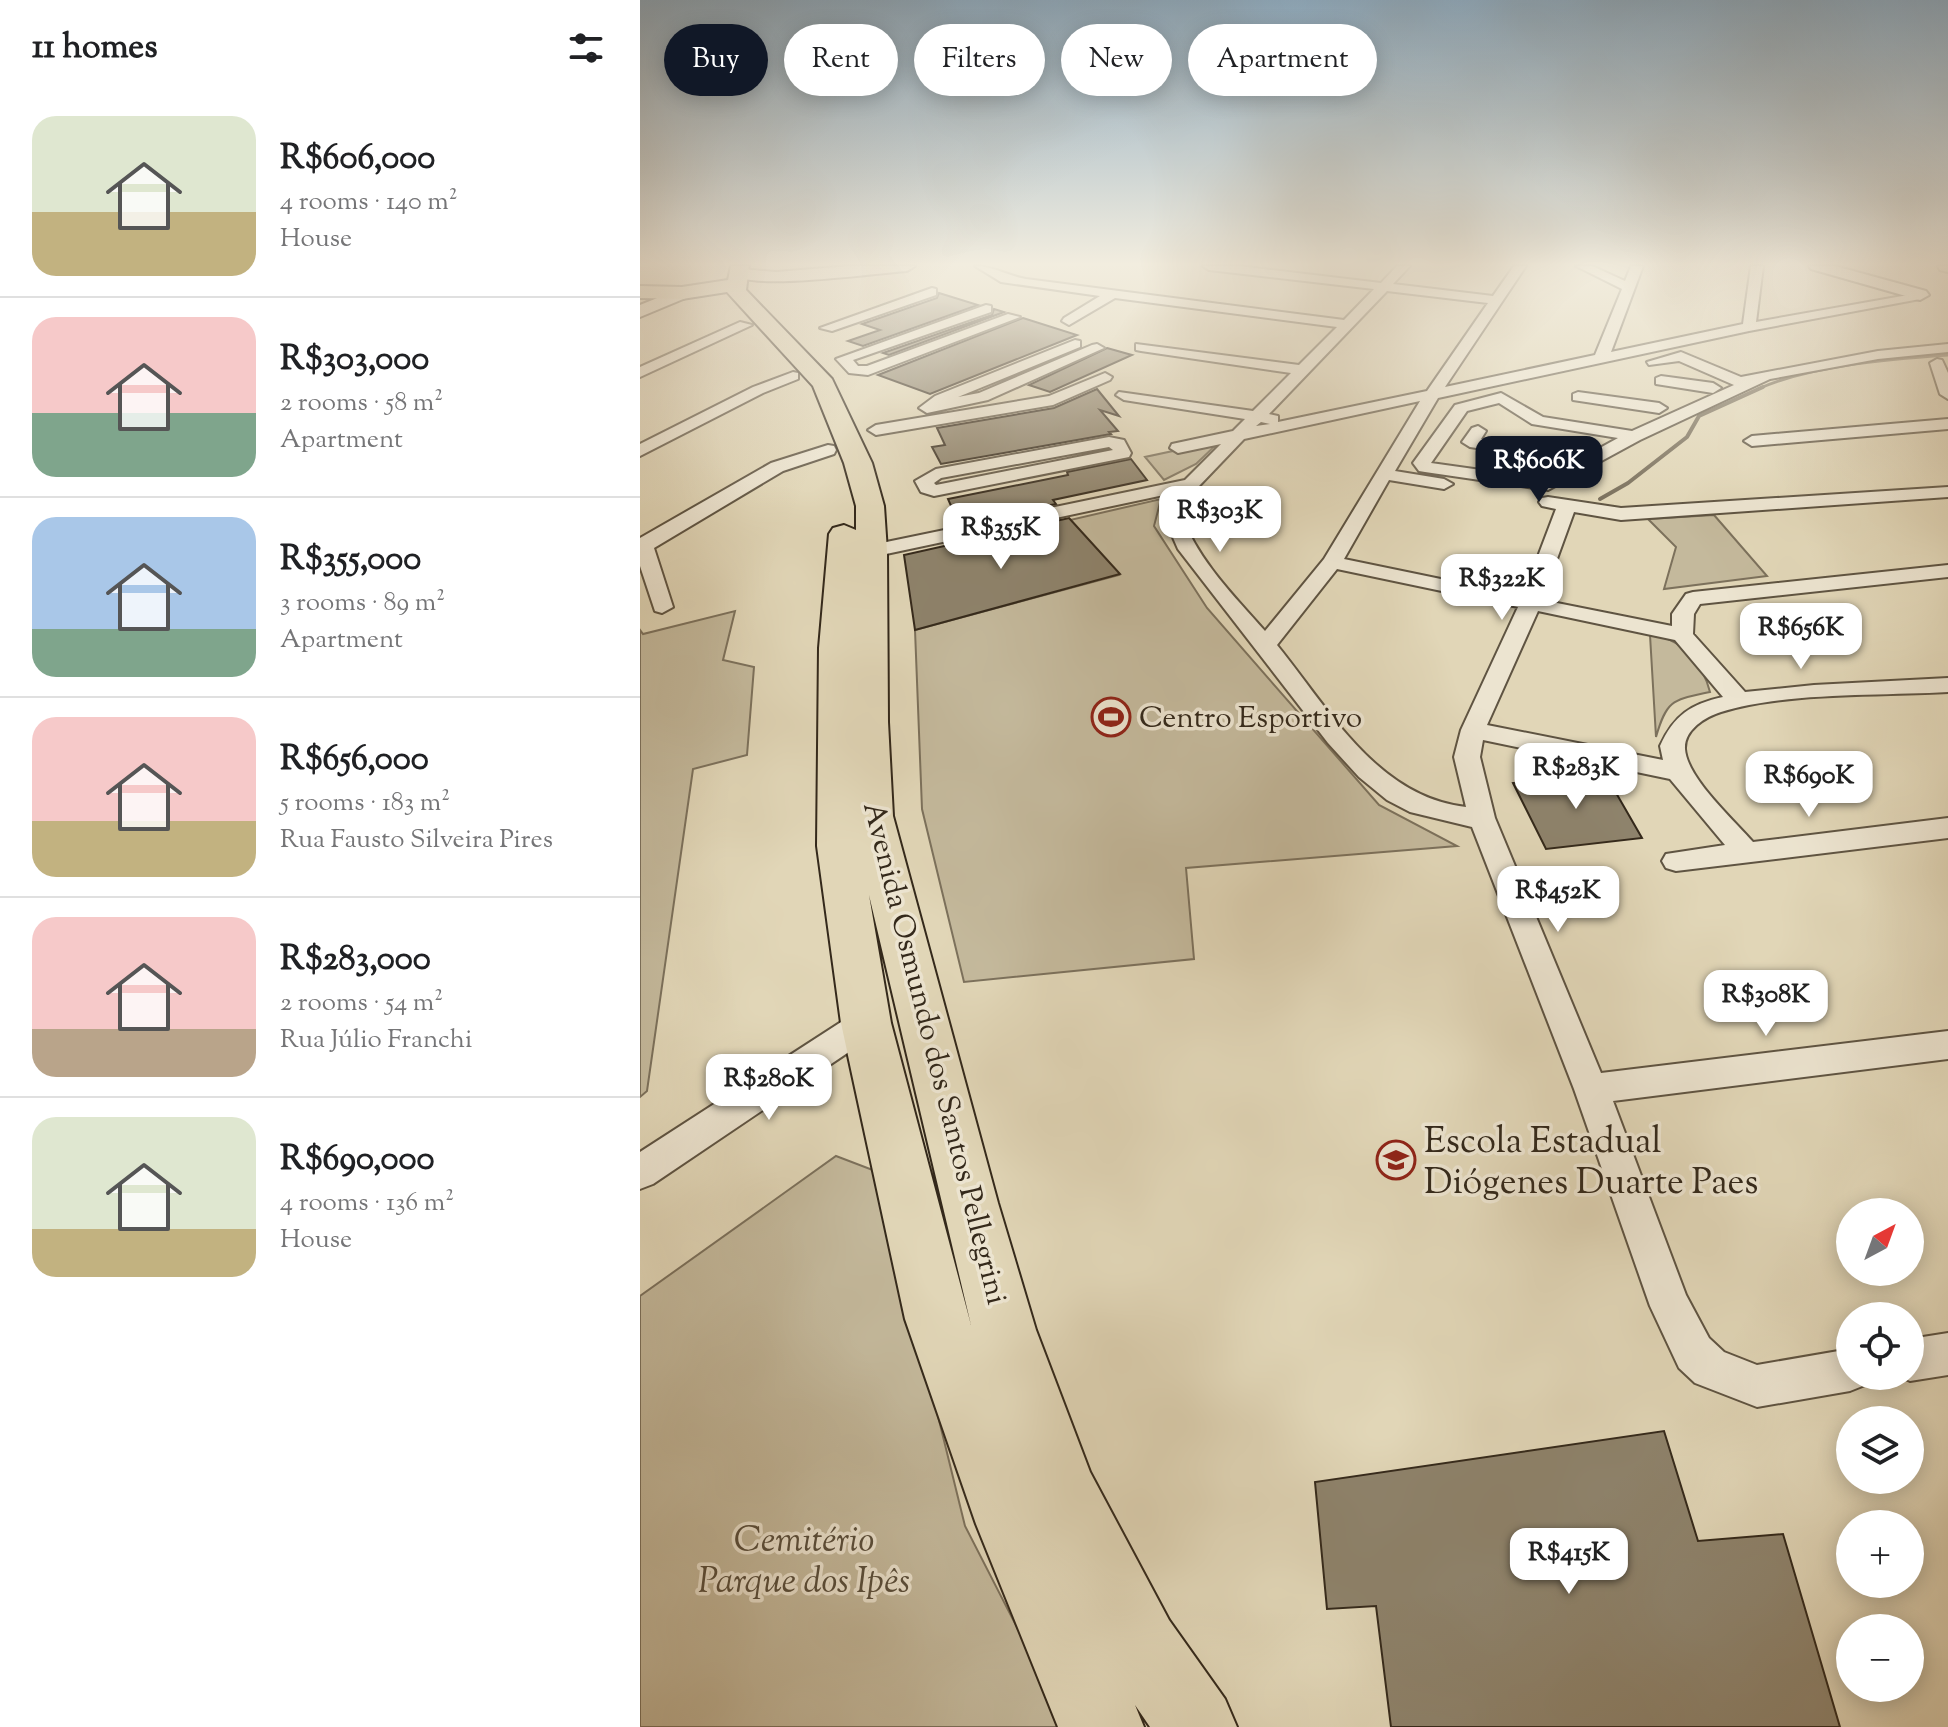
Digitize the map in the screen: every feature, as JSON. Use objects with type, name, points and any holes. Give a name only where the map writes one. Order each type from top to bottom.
[{"type":"main road","name":"Avenida Osmundo dos Santos Pellegrini","points":[[771,347],[813,408],[854,428]]},
{"type":"main road","name":"Avenida Osmundo dos Santos Pellegrini","points":[[786,347],[824,384],[854,428],[869,501],[872,551],[853,661]]},
{"type":"main road","name":"Avenida Osmundo dos Santos Pellegrini","points":[[854,428],[842,500],[853,661],[869,722],[872,816],[896,1028],[937,1319],[1012,1524],[1088,1703],[1104,1727]]},
{"type":"main road","name":"Avenida Osmundo dos Santos Pellegrini","points":[[896,1028],[1041,1438],[1065,1497],[1142,1647],[1197,1727]]},
{"type":"street","points":[[640,373],[670,347]]},
{"type":"street","points":[[878,347],[843,359],[854,370],[868,371],[934,347]]},
{"type":"street","points":[[927,408],[940,399],[1069,347]]},
{"type":"street","points":[[1141,347],[1303,370]]},
{"type":"street","points":[[1324,347],[1191,484],[1175,512],[1175,525],[1231,608],[1265,645],[1322,719],[1385,785],[1407,800],[1434,812],[1482,818]]},
{"type":"street","points":[[1265,645],[1332,562],[1382,474],[1464,347]]},
{"type":"street","points":[[1601,359],[1606,347]]},
{"type":"street","points":[[1178,448],[1658,347]]},
{"type":"street","points":[[662,607],[642,545],[777,467],[854,428],[983,397],[1097,348]]},
{"type":"street","points":[[1764,377],[1630,430],[1538,421],[1509,396],[1461,408],[1422,463],[1425,467],[1548,485],[1592,460],[1630,430],[1659,408],[1713,388],[1736,381],[1878,355],[1948,348]]},
{"type":"street","points":[[1591,377],[1681,356],[1736,381]]},
{"type":"street","points":[[1937,363],[1948,394]]},
{"type":"street","points":[[640,451],[758,390],[793,376]]},
{"type":"street","points":[[854,428],[1043,402],[1105,377]]},
{"type":"street","points":[[1661,381],[1713,388]]},
{"type":"street","points":[[1620,389],[1682,399]]},
{"type":"street","points":[[1124,395],[1301,423]]},
{"type":"street","points":[[1578,397],[1659,408]]},
{"type":"street","points":[[1752,441],[1948,424]]},
{"type":"street","points":[[1478,431],[1470,442],[1592,460]]},
{"type":"street","points":[[1109,442],[1118,444],[1124,450],[1118,456],[934,491],[927,488],[924,481],[936,474],[1109,442]]},
{"type":"street","points":[[1382,474],[1621,514],[1948,492]]},
{"type":"street","points":[[872,551],[1191,484]]},
{"type":"street","points":[[1567,505],[1530,605],[1473,730],[1467,757],[1482,818],[1591,1089],[1670,1306],[1694,1353],[1710,1368],[1757,1386],[1836,1372]]},
{"type":"street","points":[[1332,562],[1682,635],[1738,699]]},
{"type":"street","points":[[1682,635],[1683,614],[1693,598],[1948,571]]},
{"type":"street","points":[[1747,853],[1678,772],[1672,746],[1682,727],[1699,712],[1738,699],[1948,685]]},
{"type":"street","points":[[1473,730],[1678,772]]},
{"type":"street","points":[[1676,861],[1948,828]]},
{"type":"street","points":[[640,1172],[896,1028]]},
{"type":"street","points":[[1591,1089],[1948,1045]]},
{"type":"street","points":[[1924,1358],[1948,1354]]},
{"type":"green space","points":[[1220,441],[1196,464],[1164,480],[1145,457]]},
{"type":"green space","name":"Centro Esportivo","points":[[1161,499],[1154,526],[1207,608],[1379,805],[1457,846],[1186,868],[1194,959],[964,982],[922,809],[915,630],[1119,575],[1070,520]]},
{"type":"green space","points":[[1714,515],[1767,576],[1664,589],[1676,547],[1648,519]]},
{"type":"green space","points":[[735,611],[723,660],[754,667],[747,755],[693,769],[647,1091],[640,1097],[640,630],[643,634]]},
{"type":"green space","points":[[1650,635],[1671,641],[1689,654],[1702,672],[1710,692],[1673,703],[1664,715],[1656,737]]},
{"type":"green space","name":"Cemitério Parque dos Ipês","points":[[836,1156],[878,1172],[965,1526],[1068,1727],[640,1727],[640,1296]]},
{"type":"building","points":[[901,347],[911,347],[889,355],[883,353]]},
{"type":"building","points":[[950,347],[1048,347],[930,394],[878,375]]},
{"type":"building","points":[[1107,348],[1132,355],[1050,392],[1029,385]]},
{"type":"building","points":[[1097,389],[1119,416],[1100,410],[1118,431],[1109,432],[1111,434],[941,464],[932,447],[945,445],[937,428],[1054,408]]},
{"type":"building","points":[[1131,459],[1147,480],[1053,500],[1056,504],[959,524],[948,499],[1068,475],[1067,472]]},
{"type":"building","points":[[1069,518],[1120,574],[915,630],[904,555]]},
{"type":"building","points":[[1604,772],[1642,838],[1546,849],[1513,783]]},
{"type":"building","points":[[1664,1431],[1698,1541],[1783,1534],[1840,1727],[1391,1727],[1376,1606],[1327,1609],[1315,1482]]},
{"type":"waterway","points":[[1762,388],[1826,369],[1948,355]]},
{"type":"waterway","points":[[1600,499],[1628,483],[1687,437],[1699,416],[1762,388]]},
{"type":"place","name":"Centro Esportivo","points":[[1111,717]]},
{"type":"place","name":"Escola Estadual Diógenes Duarte Paes","points":[[1396,1160]]}]
